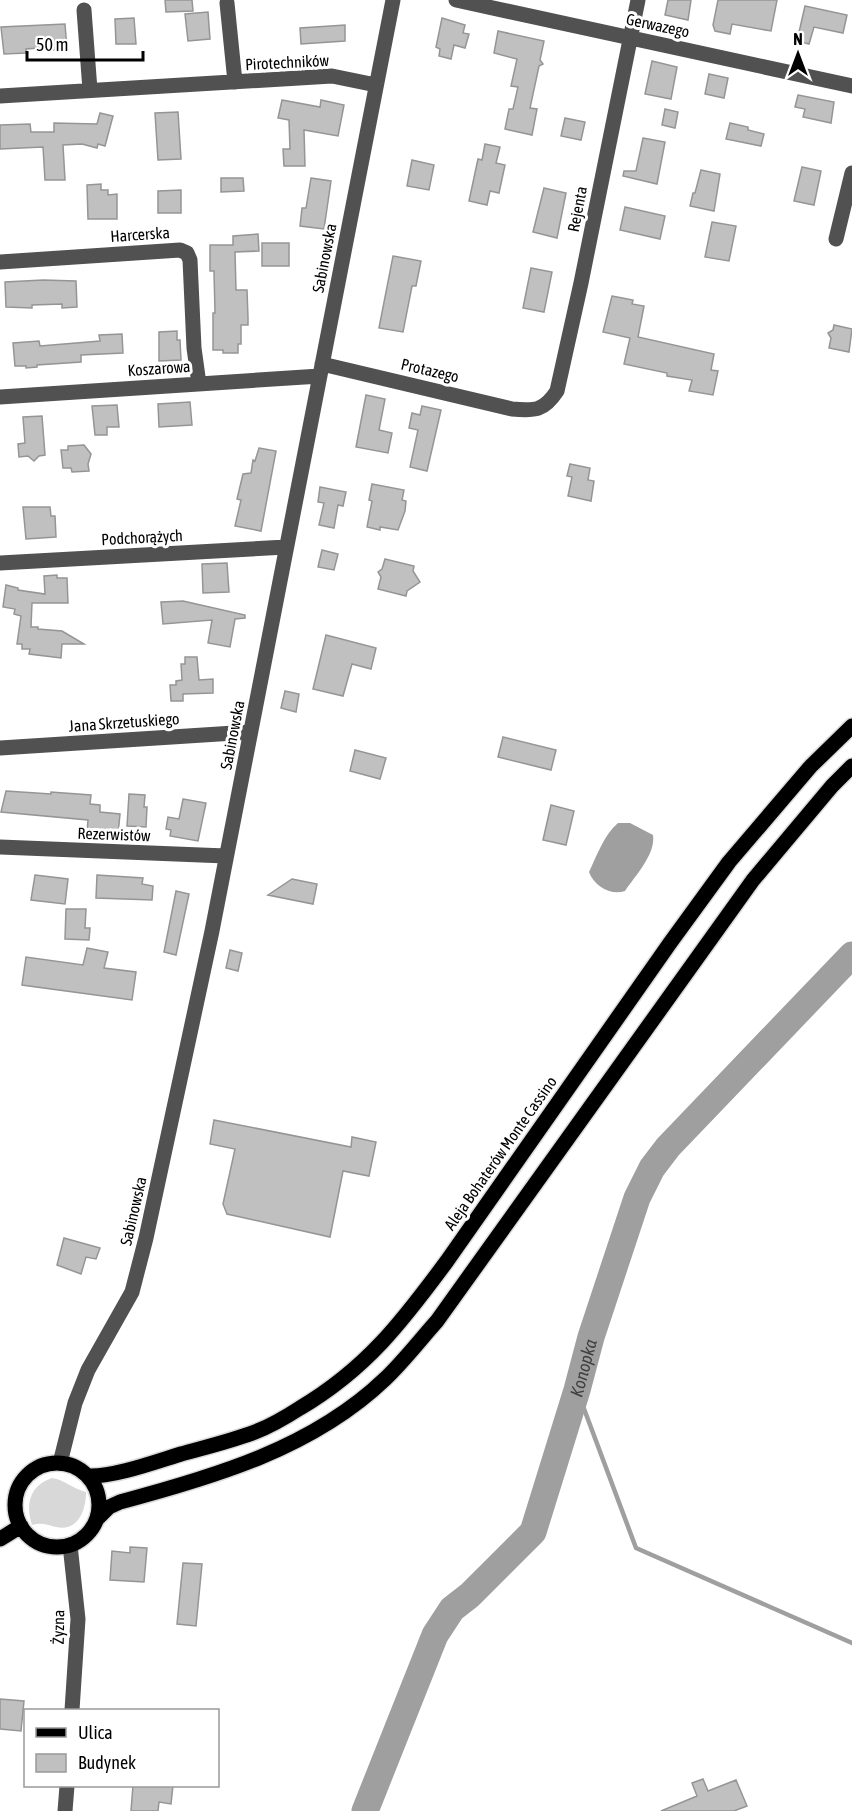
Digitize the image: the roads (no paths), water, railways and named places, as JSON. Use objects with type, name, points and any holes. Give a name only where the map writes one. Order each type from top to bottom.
[{"type":"main road","name":"Aleja Bohaterów Monte Cassino","points":[[88,1476],[150,1464],[257,1431],[328,1391],[356,1369],[392,1332],[447,1261],[729,862],[811,766],[852,726]]},
{"type":"main road","points":[[97,1519],[99,1496],[95,1485],[80,1469],[60,1463],[47,1464],[35,1469],[25,1477],[18,1488],[15,1501],[16,1514],[21,1526],[30,1537],[42,1544],[56,1547],[70,1545],[91,1530],[97,1519],[109,1507],[219,1473],[267,1455],[343,1412],[384,1380],[437,1321],[753,880],[832,786],[852,766]]},
{"type":"main road","points":[[0,1539],[21,1526]]},
{"type":"street","name":"Sabinowska","points":[[60,1463],[75,1403],[88,1370],[132,1292],[146,1238],[226,856],[393,0]]},
{"type":"street","name":"Gerwazego","points":[[456,0],[852,86]]},
{"type":"street","name":"Rejenta","points":[[531,411],[543,407],[557,391],[638,0]]},
{"type":"street","name":"Pirotechników","points":[[227,3],[235,82]]},
{"type":"street","points":[[84,10],[90,90]]},
{"type":"street","name":"Pirotechników","points":[[0,96],[332,76],[376,85]]},
{"type":"street","points":[[836,238],[852,173]]},
{"type":"street","name":"Harcerska","points":[[0,262],[180,249],[187,253],[190,260],[194,348],[199,384]]},
{"type":"street","name":"Protazego","points":[[321,370],[531,411]]},
{"type":"street","name":"Koszarowa","points":[[0,397],[199,384],[321,370]]},
{"type":"street","name":"Podchorążych","points":[[0,563],[286,547]]},
{"type":"street","name":"Jana Skrzetuskiego","points":[[0,748],[250,732]]},
{"type":"street","name":"Rezerwistów","points":[[0,847],[226,856]]},
{"type":"street","name":"Żyzna","points":[[70,1545],[78,1619],[72,1709]]},
{"type":"street","points":[[65,1811],[67,1787]]},
{"type":"waterway","name":"Konopka","points":[[365,1811],[435,1635],[452,1609],[470,1595],[533,1532],[591,1337],[637,1198],[652,1168],[668,1147],[852,955]]},
{"type":"waterway","points":[[577,1390],[636,1548],[852,1643]]}]
